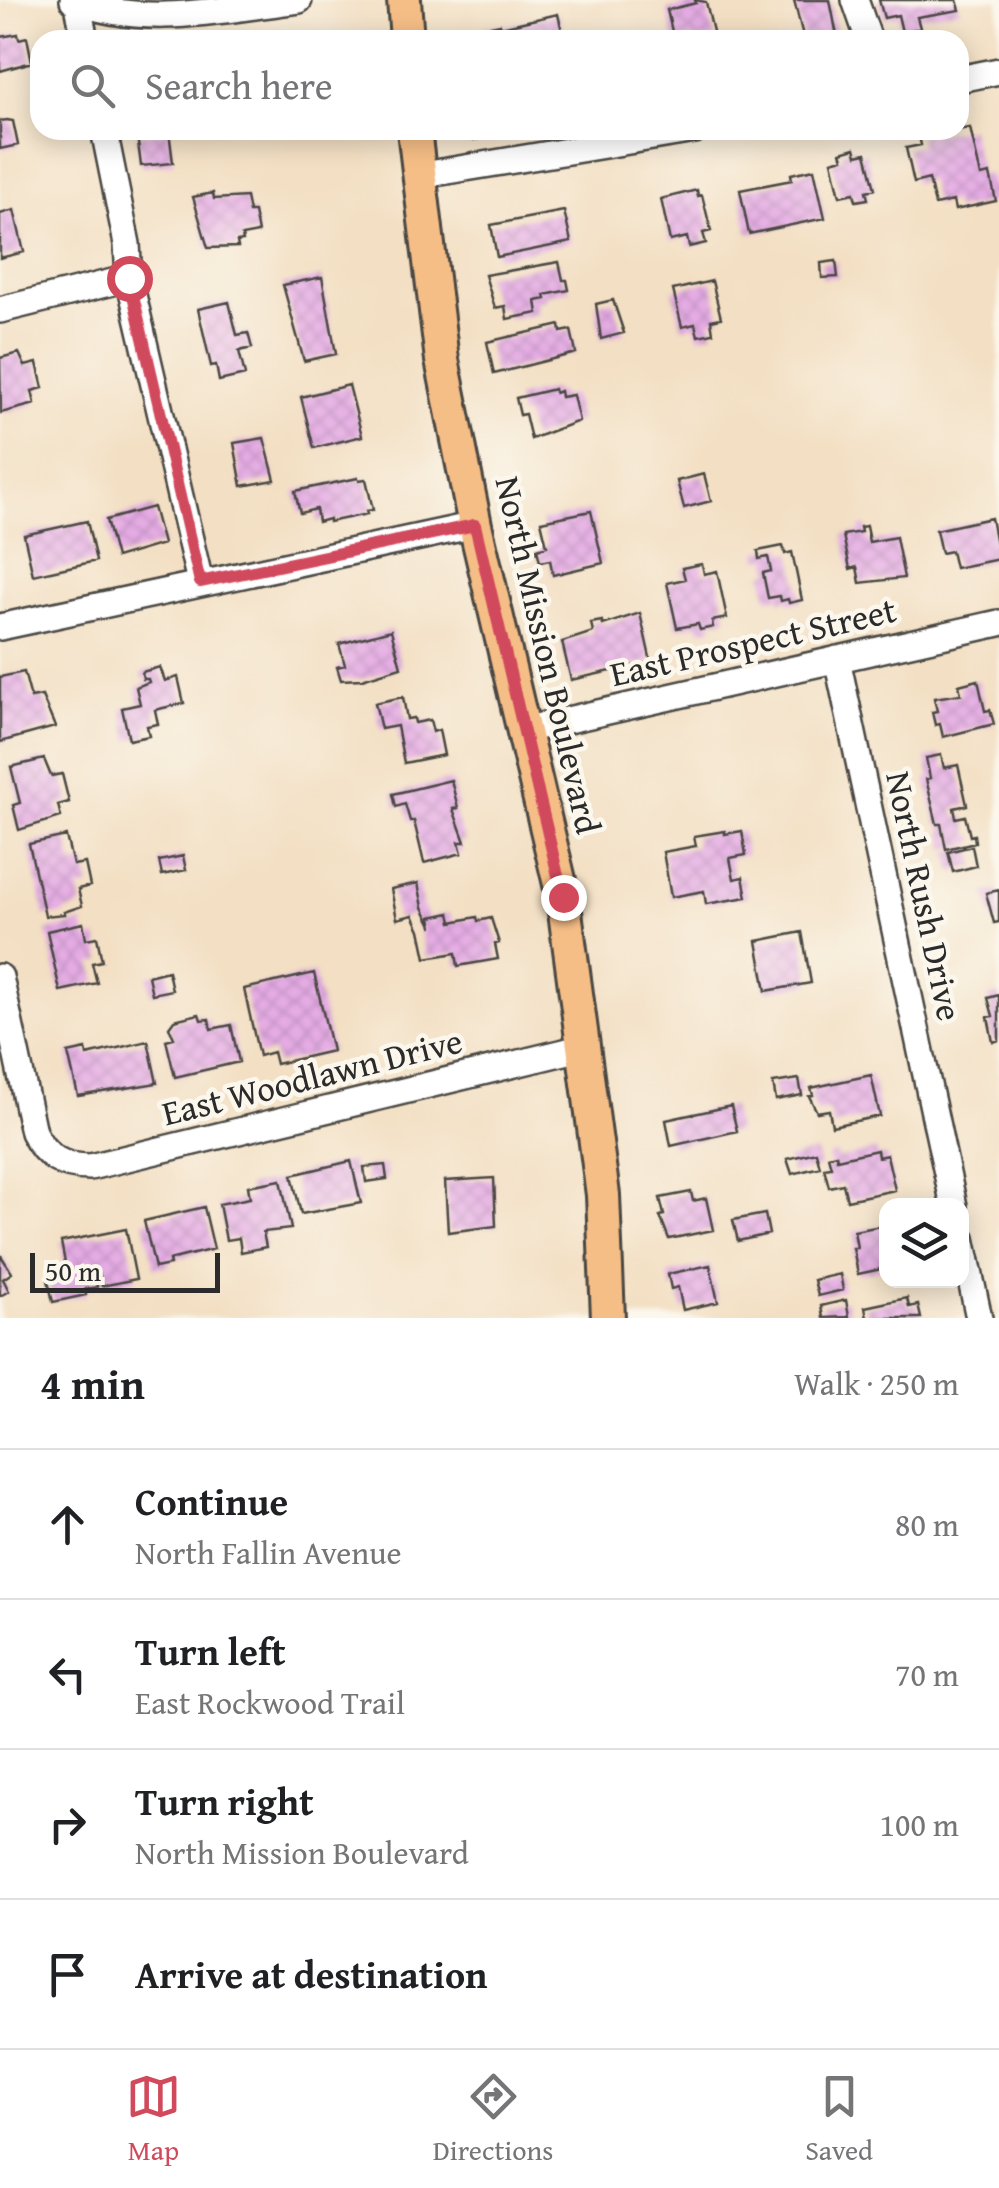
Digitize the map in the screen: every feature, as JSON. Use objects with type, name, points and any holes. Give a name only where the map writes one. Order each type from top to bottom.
[{"type":"main road","points":[[404,0],[406,30]]},
{"type":"main road","name":"North Mission Boulevard","points":[[415,140],[442,360],[475,525],[563,897],[603,1194],[608,1318]]},
{"type":"street","points":[[83,30],[76,1],[128,12],[179,16],[299,0]]},
{"type":"street","points":[[855,0],[866,30]]},
{"type":"street","points":[[969,76],[999,71]]},
{"type":"street","points":[[106,140],[127,244],[129,278],[200,582]]},
{"type":"street","points":[[417,176],[635,140]]},
{"type":"street","points":[[0,310],[129,278]]},
{"type":"street","points":[[0,628],[475,525]]},
{"type":"street","name":"East Prospect Street","points":[[523,730],[999,623]]},
{"type":"street","name":"North Rush Drive","points":[[837,659],[952,1198]]},
{"type":"street","name":"East Woodlawn Drive","points":[[0,977],[33,1132],[41,1148],[54,1160],[71,1167],[90,1166],[586,1048]]},
{"type":"street","points":[[969,1271],[979,1318]]},
{"type":"building","points":[[695,0],[706,2],[713,30],[672,30],[667,10],[696,3]]},
{"type":"building","points":[[794,0],[830,0],[836,30],[802,30]]},
{"type":"building","points":[[879,0],[957,0],[960,10],[917,17],[920,28],[911,30],[902,30],[898,15],[884,18]]},
{"type":"building","points":[[558,14],[562,30],[482,30],[500,24],[501,27]]},
{"type":"building","points":[[0,37],[27,37],[30,63],[0,71]]},
{"type":"building","points":[[0,121],[13,121],[18,145],[0,149]]},
{"type":"building","points":[[969,128],[981,176],[990,174],[996,201],[955,210],[953,201],[935,205],[929,179],[914,183],[906,148],[921,145],[920,140],[969,140]]},
{"type":"building","points":[[138,140],[170,140],[173,163],[141,166]]},
{"type":"building","points":[[855,148],[857,155],[866,153],[875,189],[866,191],[868,199],[856,201],[854,193],[840,196],[832,161],[843,158],[841,152]]},
{"type":"building","points":[[814,169],[825,218],[749,234],[740,190],[792,180],[791,174]]},
{"type":"building","points":[[697,190],[698,196],[702,195],[711,231],[703,233],[706,243],[689,247],[687,237],[670,241],[661,199]]},
{"type":"building","points":[[213,193],[214,199],[246,197],[258,233],[242,236],[238,247],[208,248],[193,197]]},
{"type":"building","points":[[14,210],[24,252],[0,258],[0,214]]},
{"type":"building","points":[[564,211],[571,242],[497,257],[491,225]]},
{"type":"building","points":[[836,261],[838,277],[822,278],[821,263]]},
{"type":"building","points":[[559,262],[569,290],[536,301],[538,313],[507,319],[505,306],[495,308],[485,275]]},
{"type":"building","points":[[322,277],[336,354],[304,361],[283,285]]},
{"type":"building","points":[[712,281],[721,318],[711,320],[713,333],[698,336],[695,324],[682,327],[673,290]]},
{"type":"building","points":[[613,300],[624,333],[601,339],[596,304]]},
{"type":"building","points":[[229,302],[237,335],[248,333],[252,348],[239,351],[245,375],[219,381],[216,365],[211,366],[198,309]]},
{"type":"building","points":[[560,325],[561,332],[571,330],[576,353],[494,374],[487,342]]},
{"type":"building","points":[[19,353],[25,366],[37,363],[43,388],[32,391],[35,404],[1,413],[0,358]]},
{"type":"building","points":[[349,385],[362,436],[314,448],[301,397]]},
{"type":"building","points":[[554,389],[555,393],[560,391],[561,397],[573,395],[579,421],[531,439],[516,398]]},
{"type":"building","points":[[264,438],[275,480],[242,486],[234,443]]},
{"type":"building","points":[[704,474],[711,501],[684,508],[677,481]]},
{"type":"building","points":[[366,479],[373,510],[366,511],[367,514],[318,522],[316,509],[300,513],[295,491]]},
{"type":"building","points":[[153,507],[163,544],[116,558],[106,520]]},
{"type":"building","points":[[591,511],[603,563],[553,575],[550,560],[540,562],[537,549],[547,546],[541,521]]},
{"type":"building","points":[[991,518],[999,559],[955,568],[951,551],[941,553],[936,530]]},
{"type":"building","points":[[87,521],[96,561],[33,575],[24,535]]},
{"type":"building","points":[[866,526],[869,542],[896,537],[904,578],[860,583],[857,567],[850,569],[843,535],[861,532],[860,527]]},
{"type":"building","points":[[783,546],[785,554],[792,552],[802,600],[789,603],[788,599],[781,601],[780,596],[768,598],[763,573],[771,571],[768,557],[759,559],[758,551]]},
{"type":"building","points":[[702,564],[704,574],[717,571],[727,618],[712,621],[713,627],[700,630],[698,624],[677,628],[667,583],[685,579],[682,568]]},
{"type":"building","points":[[640,613],[651,662],[571,680],[562,642],[593,632],[591,623],[602,621],[603,625]]},
{"type":"building","points":[[391,630],[401,667],[362,679],[341,680],[337,667],[345,665],[339,644]]},
{"type":"building","points":[[160,667],[165,681],[178,677],[184,703],[155,710],[158,724],[147,726],[149,736],[129,740],[122,708],[140,704],[136,687],[149,682],[143,679],[142,672]]},
{"type":"building","points":[[24,672],[31,698],[42,696],[55,727],[0,742],[0,677]]},
{"type":"building","points":[[978,680],[985,711],[990,710],[994,724],[943,737],[932,712],[937,711],[934,698],[961,694],[959,685]]},
{"type":"building","points":[[403,697],[407,719],[414,718],[415,723],[430,720],[433,732],[439,730],[444,755],[404,763],[397,726],[381,729],[375,703]]},
{"type":"building","points":[[941,755],[944,768],[958,765],[967,805],[954,808],[956,818],[965,816],[975,842],[946,849],[926,779],[930,778],[926,758]]},
{"type":"building","points":[[44,759],[51,776],[62,774],[69,802],[58,805],[61,817],[19,830],[13,805],[20,803],[11,767]]},
{"type":"building","points":[[451,780],[458,808],[453,809],[465,842],[459,842],[462,853],[424,863],[414,821],[410,821],[405,804],[396,807],[393,794]]},
{"type":"building","points":[[742,831],[746,855],[730,858],[734,879],[743,877],[747,897],[706,904],[704,891],[671,897],[663,852],[696,846],[694,836]]},
{"type":"building","points":[[66,836],[73,865],[85,863],[90,886],[78,889],[82,906],[65,914],[45,916],[29,844]]},
{"type":"building","points":[[972,846],[976,866],[953,872],[948,852]]},
{"type":"building","points":[[183,856],[186,870],[162,875],[159,861]]},
{"type":"building","points":[[418,883],[423,907],[433,927],[431,917],[450,913],[452,922],[491,918],[499,943],[495,944],[498,959],[458,966],[456,953],[426,958],[413,915],[397,919],[391,889]]},
{"type":"building","points":[[999,890],[999,922],[994,923],[986,893]]},
{"type":"building","points":[[83,923],[86,939],[97,937],[102,961],[92,963],[97,983],[60,991],[47,931]]},
{"type":"building","points":[[802,932],[811,983],[766,991],[757,941]]},
{"type":"building","points":[[168,971],[172,990],[152,994],[148,976]]},
{"type":"building","points":[[314,973],[332,1051],[276,1064],[273,1052],[259,1056],[244,989]]},
{"type":"building","points":[[999,995],[999,1040],[993,1042],[988,998]]},
{"type":"building","points":[[199,1014],[201,1020],[209,1019],[211,1029],[231,1025],[239,1062],[175,1077],[166,1040],[174,1038],[169,1027],[174,1020]]},
{"type":"building","points":[[148,1041],[157,1083],[78,1096],[68,1053],[86,1049],[87,1055]]},
{"type":"building","points":[[871,1075],[880,1116],[832,1126],[829,1110],[817,1112],[809,1096],[813,1095],[811,1088]]},
{"type":"building","points":[[799,1079],[802,1095],[776,1100],[773,1083]]},
{"type":"building","points":[[731,1106],[737,1131],[671,1146],[666,1120]]},
{"type":"building","points":[[877,1150],[878,1157],[887,1155],[895,1190],[847,1200],[843,1184],[829,1187],[824,1168],[831,1167],[828,1156],[836,1154],[837,1159]]},
{"type":"building","points":[[816,1152],[820,1167],[792,1174],[787,1159]]},
{"type":"building","points":[[351,1161],[361,1203],[301,1214],[292,1175]]},
{"type":"building","points":[[385,1165],[387,1179],[366,1182],[364,1167]]},
{"type":"building","points":[[494,1178],[496,1226],[448,1232],[445,1181]]},
{"type":"building","points":[[281,1180],[291,1229],[263,1232],[266,1247],[241,1252],[239,1238],[226,1240],[219,1204],[250,1198],[248,1186]]},
{"type":"building","points":[[691,1192],[693,1201],[706,1198],[713,1230],[669,1239],[660,1216],[664,1215],[660,1198]]},
{"type":"building","points":[[204,1207],[214,1249],[169,1260],[170,1265],[155,1268],[144,1221]]},
{"type":"building","points":[[765,1214],[769,1234],[738,1241],[733,1220]]},
{"type":"building","points":[[879,1226],[879,1270],[858,1274],[854,1231]]},
{"type":"building","points":[[126,1229],[136,1279],[102,1286],[99,1273],[95,1274],[97,1287],[85,1289],[86,1295],[53,1302],[48,1280],[55,1278],[53,1271],[66,1268],[61,1242]]},
{"type":"building","points":[[0,1254],[12,1273],[3,1279],[9,1291],[0,1296]]},
{"type":"building","points":[[710,1265],[718,1302],[683,1310],[678,1287],[671,1289],[668,1274]]},
{"type":"building","points":[[840,1274],[843,1290],[818,1296],[814,1280]]},
{"type":"building","points":[[907,1298],[909,1307],[918,1305],[921,1318],[867,1318],[865,1307]]},
{"type":"building","points":[[846,1300],[849,1317],[823,1318],[821,1306]]},
{"type":"route","points":[[129,278],[200,582],[475,525],[563,897]]}]
